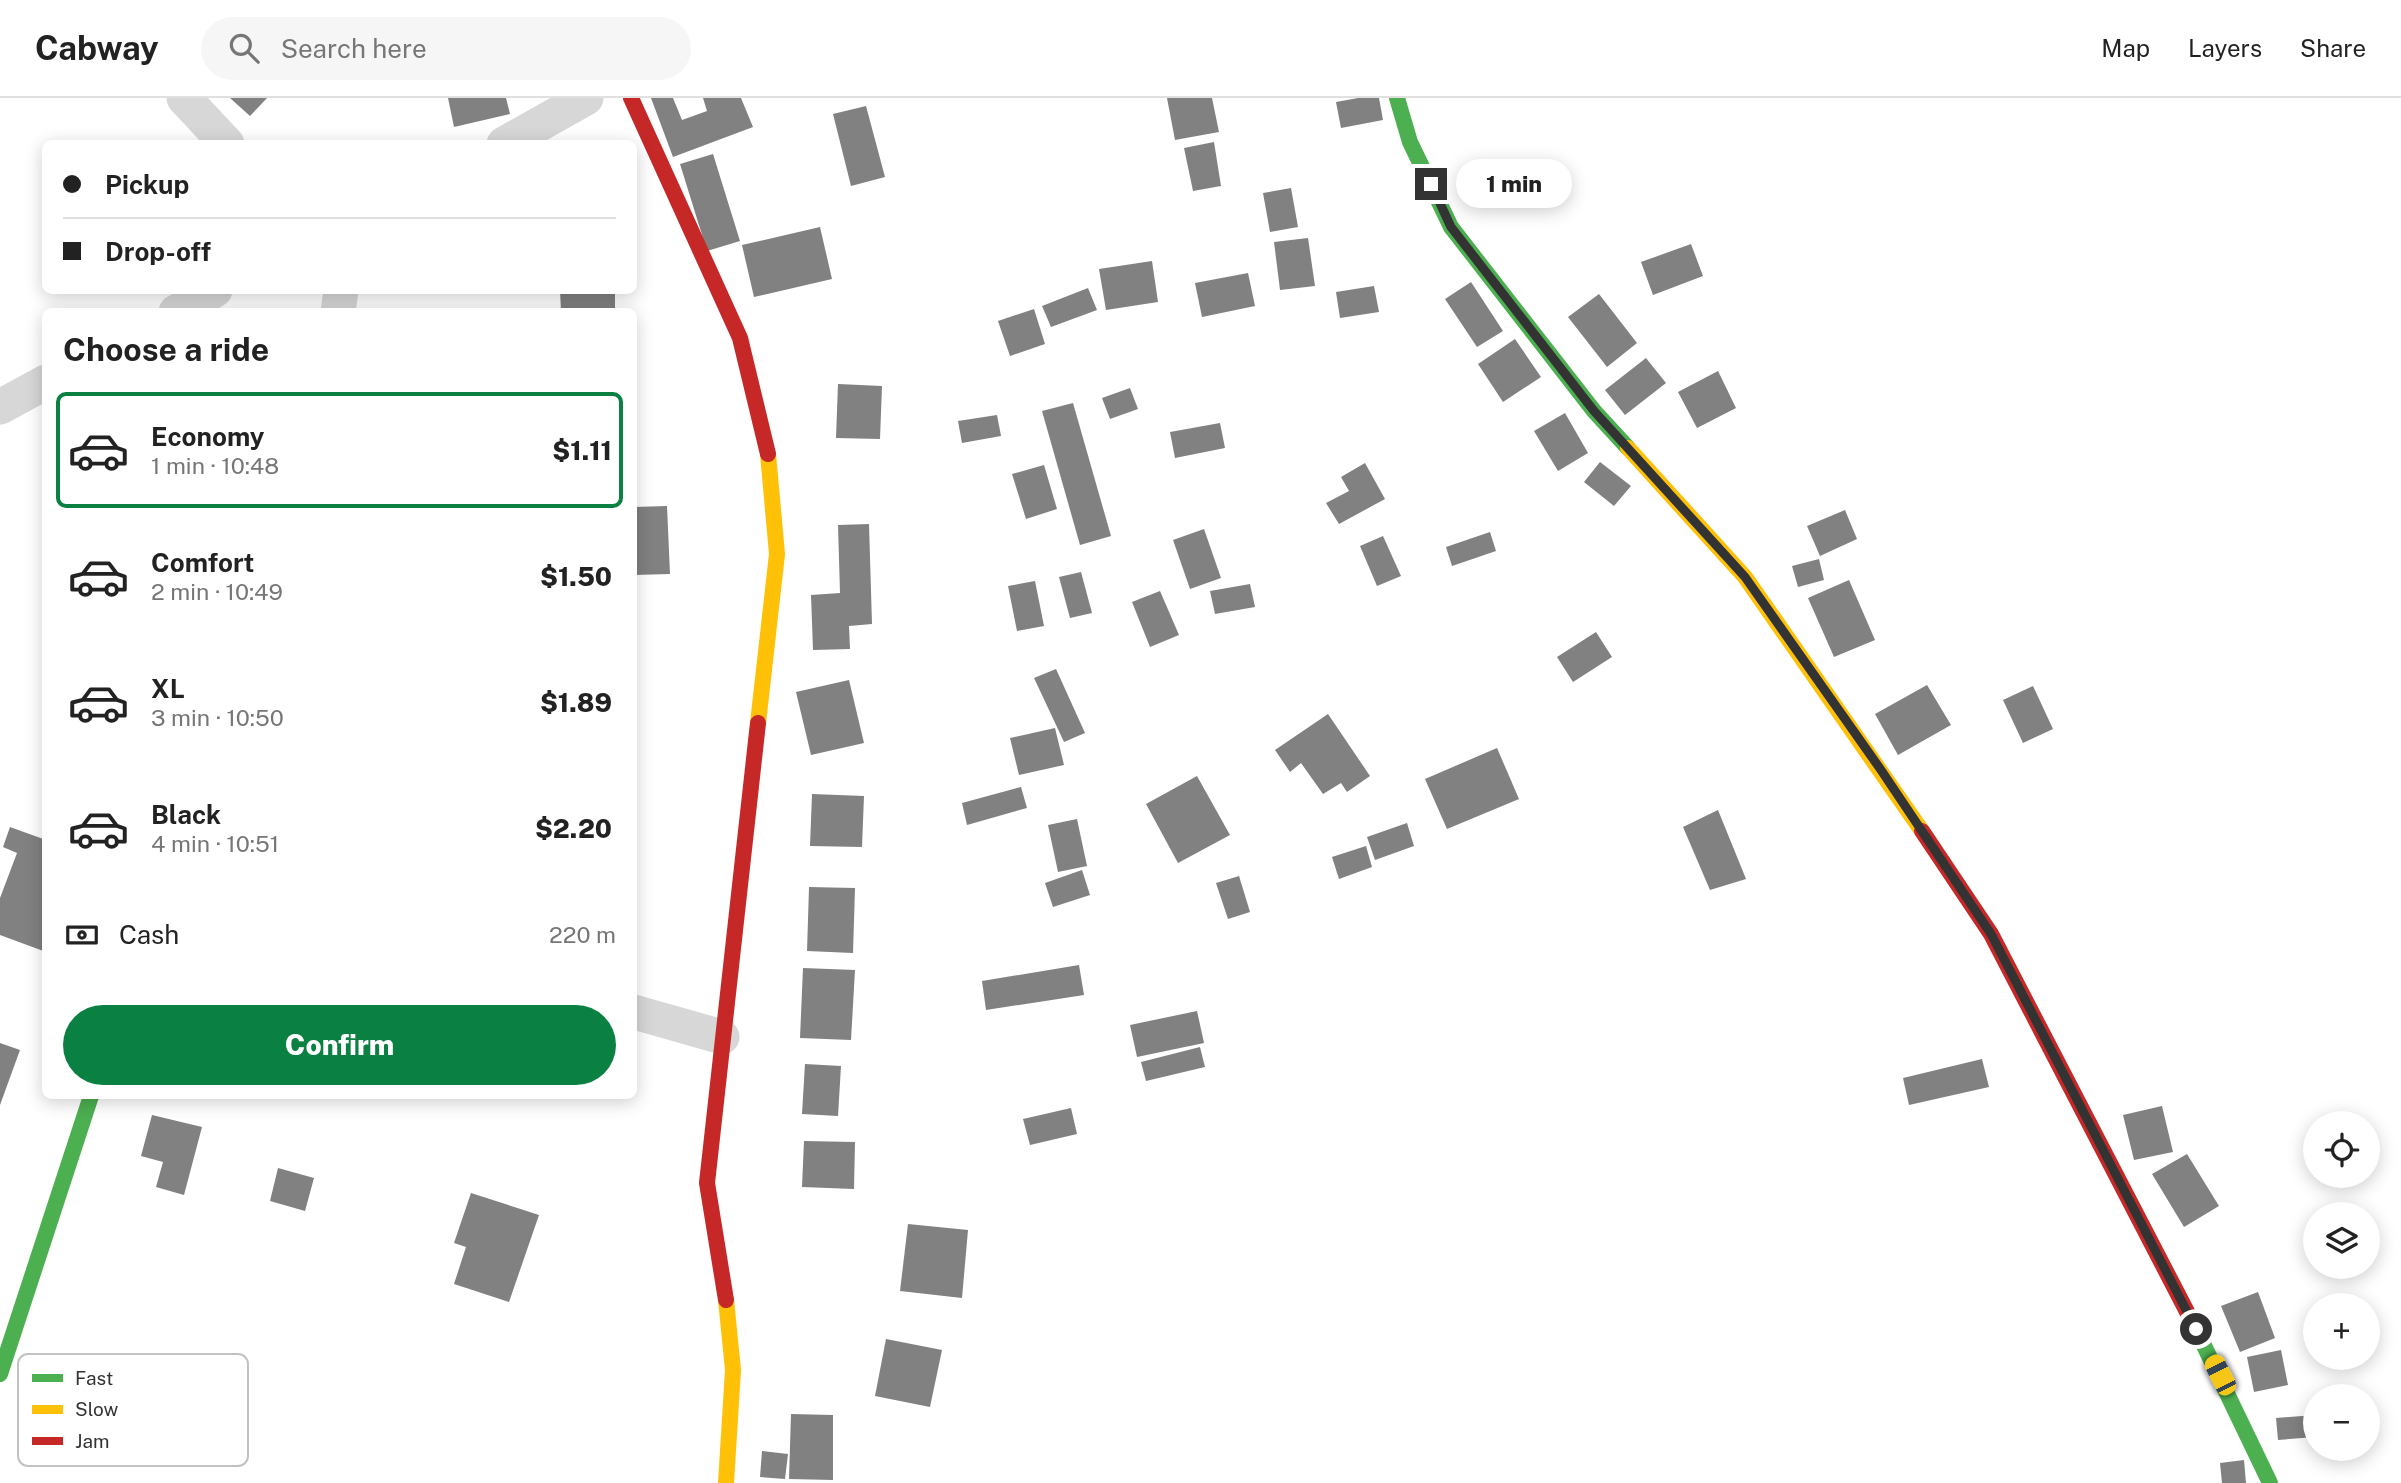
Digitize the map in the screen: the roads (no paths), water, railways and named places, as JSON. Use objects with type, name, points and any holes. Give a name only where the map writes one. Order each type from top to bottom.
[{"type":"street","points":[[184,98],[223,140]]},
{"type":"street","points":[[511,140],[586,98]]},
{"type":"street","points":[[631,98],[740,338],[767,445],[777,554],[706,1183],[711,1228],[721,1263],[733,1354],[726,1483]]},
{"type":"street","points":[[1397,98],[1410,142],[1451,227],[1594,411],[1745,577],[1881,770],[1991,934],[2220,1375],[2270,1483]]},
{"type":"street","points":[[183,308],[208,294]]},
{"type":"street","points":[[0,407],[42,384]]},
{"type":"street","points":[[637,1013],[722,1037]]},
{"type":"street","points":[[0,1374],[90,1099]]}]
